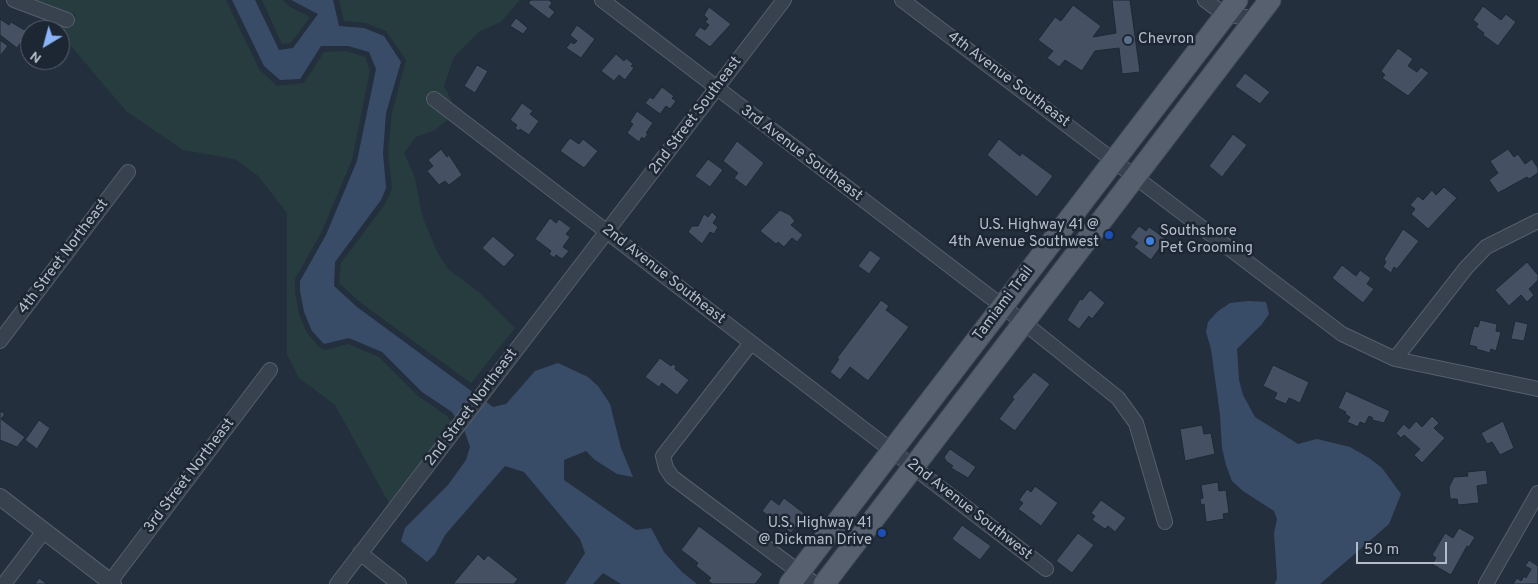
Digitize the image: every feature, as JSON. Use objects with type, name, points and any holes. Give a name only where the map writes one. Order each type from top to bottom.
[{"type":"main road","name":"Tamiami Trail","points":[[824,584],[1270,0]]},
{"type":"main road","name":"Tamiami Trail","points":[[802,580],[892,451],[1231,8]]},
{"type":"street","points":[[14,0],[67,20]]},
{"type":"street","name":"3rd Avenue Southeast","points":[[602,0],[1023,322],[1118,398],[1136,423],[1165,522]]},
{"type":"street","name":"2nd Street Southeast","points":[[607,232],[784,0]]},
{"type":"street","name":"4th Avenue Southeast","points":[[902,0],[1342,334],[1395,359],[1538,389]]},
{"type":"street","points":[[1205,0],[1255,18]]},
{"type":"street","name":"2nd Avenue Southeast","points":[[434,99],[892,451]]},
{"type":"street","name":"4th Street Northeast","points":[[0,341],[128,172]]},
{"type":"street","points":[[1395,359],[1466,268],[1486,247],[1538,221]]},
{"type":"street","name":"2nd Street Northeast","points":[[337,584],[607,232]]},
{"type":"street","points":[[751,343],[663,456],[666,468],[672,477],[802,580]]},
{"type":"street","name":"3rd Street Northeast","points":[[112,583],[270,370]]},
{"type":"street","name":"2nd Avenue Southwest","points":[[892,451],[1046,569]]},
{"type":"street","points":[[1486,584],[1538,493]]},
{"type":"street","points":[[0,498],[112,583]]},
{"type":"street","points":[[4,584],[44,531]]},
{"type":"street","points":[[360,553],[399,584]]},
{"type":"green space","points":[[34,0],[226,0],[259,69],[277,86],[304,83],[324,52],[346,51],[365,57],[370,70],[352,160],[321,233],[295,279],[295,292],[299,314],[307,333],[320,348],[325,350],[348,344],[379,357],[418,396],[447,416],[452,423],[390,505],[335,405],[299,378],[287,354],[287,213],[258,176],[235,159],[183,150],[126,111],[70,45],[70,28],[76,15]]},
{"type":"green space","points":[[262,0],[283,0],[290,7],[310,17],[291,43],[282,44]]},
{"type":"green space","points":[[339,0],[520,0],[501,22],[480,31],[454,57],[444,86],[454,105],[433,90],[425,101],[448,119],[435,130],[416,137],[404,153],[415,178],[422,215],[437,252],[448,269],[480,293],[515,328],[471,383],[361,303],[339,283],[341,263],[385,204],[392,189],[388,152],[392,113],[406,60],[386,31],[366,23],[344,21]]},
{"type":"water","points":[[232,0],[255,0],[279,50],[293,48],[318,14],[291,0],[333,0],[339,26],[364,28],[384,36],[401,62],[386,113],[383,153],[386,188],[381,200],[335,262],[334,286],[357,307],[493,407],[506,404],[535,371],[558,363],[588,377],[598,386],[610,404],[621,448],[633,477],[617,474],[595,460],[586,451],[564,460],[564,480],[636,530],[651,528],[664,552],[682,572],[697,584],[621,584],[603,573],[593,584],[565,584],[585,553],[580,539],[524,472],[505,466],[445,535],[435,554],[427,562],[401,541],[405,528],[448,485],[466,460],[470,447],[465,432],[452,412],[422,392],[382,352],[349,338],[324,344],[312,331],[304,312],[300,291],[300,281],[326,235],[357,161],[376,69],[369,52],[348,46],[321,46],[300,79],[280,80],[264,66]]},
{"type":"water","points":[[1266,302],[1269,314],[1262,324],[1237,349],[1239,380],[1243,395],[1255,417],[1298,444],[1317,439],[1350,447],[1382,468],[1401,494],[1389,524],[1320,584],[1275,584],[1277,578],[1274,533],[1277,519],[1274,511],[1243,491],[1232,481],[1226,465],[1222,448],[1220,415],[1211,349],[1206,332],[1208,322],[1217,312],[1230,303]]},
{"type":"building","points":[[531,0],[549,0],[552,3],[549,7],[555,12],[549,19],[528,3]]},
{"type":"building","points":[[1112,0],[1130,0],[1140,72],[1122,74],[1119,48],[1095,51],[1082,71],[1065,60],[1059,67],[1047,58],[1053,51],[1038,40],[1055,17],[1061,21],[1073,5],[1101,26],[1093,37],[1116,33]]},
{"type":"building","points":[[1483,6],[1501,20],[1506,14],[1516,22],[1498,46],[1483,35],[1484,33],[1476,27],[1478,24],[1473,20]]},
{"type":"building","points":[[709,7],[731,24],[710,47],[694,35],[700,27],[705,30],[709,25],[705,22],[708,19],[704,15]]},
{"type":"building","points":[[516,18],[528,28],[523,34],[510,26]]},
{"type":"building","points":[[0,19],[9,25],[11,22],[20,27],[20,44],[17,48],[0,35]]},
{"type":"building","points":[[577,25],[595,39],[581,58],[566,48],[571,42],[574,44],[577,41],[570,35]]},
{"type":"building","points":[[0,40],[8,46],[0,56]]},
{"type":"building","points":[[1398,48],[1413,59],[1408,66],[1417,72],[1421,67],[1429,73],[1408,96],[1382,78],[1385,75],[1381,71]]},
{"type":"building","points":[[616,54],[624,61],[626,58],[633,64],[631,66],[634,68],[625,80],[619,75],[614,81],[601,71]]},
{"type":"building","points":[[477,65],[488,71],[475,93],[464,86]]},
{"type":"building","points":[[1245,73],[1270,92],[1260,104],[1235,86]]},
{"type":"building","points":[[662,87],[674,96],[672,98],[676,101],[670,109],[666,106],[660,114],[645,103],[650,97],[653,99]]},
{"type":"building","points":[[522,103],[533,111],[530,114],[539,121],[529,135],[515,128],[517,125],[510,120]]},
{"type":"building","points":[[637,111],[653,123],[646,133],[648,134],[644,139],[642,137],[639,142],[627,133],[633,124],[630,122]]},
{"type":"building","points":[[1233,134],[1247,145],[1222,177],[1209,166]]},
{"type":"building","points":[[570,138],[579,144],[583,139],[598,151],[584,168],[560,151]]},
{"type":"building","points":[[999,139],[1020,156],[1022,153],[1053,176],[1037,197],[987,155]]},
{"type":"building","points":[[737,141],[764,163],[746,187],[734,178],[738,173],[723,161]]},
{"type":"building","points":[[441,149],[447,157],[449,155],[462,175],[449,185],[445,181],[439,185],[427,171],[433,166],[428,160]]},
{"type":"building","points":[[1508,149],[1514,157],[1518,154],[1525,164],[1532,159],[1538,168],[1538,173],[1498,193],[1489,180],[1498,173],[1490,161]]},
{"type":"building","points":[[708,159],[723,170],[710,187],[695,176]]},
{"type":"building","points":[[1444,187],[1457,198],[1428,229],[1411,214],[1415,209],[1410,205],[1418,196],[1423,200],[1432,190],[1436,195]]},
{"type":"building","points":[[780,210],[790,215],[795,221],[791,225],[803,235],[797,242],[792,238],[784,247],[778,242],[776,244],[760,231]]},
{"type":"building","points":[[712,212],[717,217],[713,223],[718,227],[714,234],[710,232],[702,244],[688,232],[692,226],[698,226],[704,214],[708,217]]},
{"type":"building","points":[[550,218],[556,223],[559,219],[571,228],[566,234],[570,237],[563,247],[569,251],[562,259],[556,255],[554,258],[549,254],[551,251],[535,239]]},
{"type":"building","name":"Southshore Pet Grooming","points":[[1139,226],[1146,231],[1149,227],[1166,239],[1151,260],[1134,247],[1138,243],[1130,237]]},
{"type":"building","points":[[1403,229],[1419,241],[1397,269],[1394,267],[1391,273],[1383,267],[1386,262],[1384,259]]},
{"type":"building","points":[[493,236],[515,255],[504,267],[482,248]]},
{"type":"building","points":[[870,250],[881,258],[869,274],[858,266]]},
{"type":"building","points":[[1527,262],[1538,275],[1538,280],[1529,289],[1534,295],[1527,302],[1521,295],[1509,306],[1495,290]]},
{"type":"building","points":[[1342,265],[1356,276],[1360,270],[1371,278],[1367,284],[1374,289],[1363,303],[1332,278]]},
{"type":"building","points":[[1090,290],[1105,303],[1092,319],[1089,316],[1079,329],[1067,320],[1080,299],[1082,300]]},
{"type":"building","points":[[881,300],[889,306],[886,310],[909,327],[868,381],[850,367],[840,380],[830,372],[839,359],[837,358]]},
{"type":"building","points":[[1480,320],[1497,324],[1496,331],[1501,332],[1496,351],[1491,349],[1490,353],[1469,345],[1474,326],[1478,327]]},
{"type":"building","points":[[1515,321],[1528,324],[1524,341],[1511,339]]},
{"type":"building","points":[[660,358],[671,366],[673,364],[676,366],[675,369],[689,380],[677,395],[662,383],[659,387],[645,377]]},
{"type":"building","points":[[1273,365],[1309,382],[1300,403],[1289,398],[1286,404],[1274,399],[1277,393],[1263,386]]},
{"type":"building","points":[[1034,372],[1050,384],[1015,431],[999,419],[1014,399],[1012,397]]},
{"type":"building","points":[[1346,391],[1390,411],[1384,423],[1372,420],[1373,418],[1369,416],[1365,424],[1360,422],[1358,427],[1347,422],[1350,417],[1345,414],[1346,412],[1338,408]]},
{"type":"building","points":[[0,411],[5,414],[1,419],[25,437],[17,447],[0,440]]},
{"type":"building","points":[[1432,416],[1439,423],[1434,428],[1445,438],[1422,463],[1414,455],[1420,449],[1404,435],[1401,438],[1396,433],[1404,424],[1409,429],[1416,421],[1422,427]]},
{"type":"building","points":[[39,420],[50,428],[37,449],[25,440]]},
{"type":"building","points":[[1503,421],[1514,448],[1500,455],[1492,442],[1487,444],[1481,433]]},
{"type":"building","points":[[1202,425],[1204,434],[1211,433],[1215,454],[1185,461],[1180,429]]},
{"type":"building","points":[[950,449],[976,467],[968,478],[951,468],[953,466],[946,461],[944,457]]},
{"type":"building","points":[[1486,470],[1488,484],[1477,486],[1479,503],[1458,505],[1457,499],[1450,499],[1449,487],[1455,475],[1455,477],[1468,476],[1467,472]]},
{"type":"building","points":[[1218,482],[1219,491],[1226,490],[1229,513],[1223,514],[1224,519],[1206,522],[1204,504],[1201,505],[1200,499],[1203,498],[1201,485]]},
{"type":"building","points":[[1035,486],[1058,503],[1041,526],[1018,509],[1023,503],[1019,500],[1027,489],[1031,492]]},
{"type":"building","points":[[784,498],[805,514],[791,533],[762,511],[771,499],[779,505]]},
{"type":"building","points":[[1101,500],[1126,518],[1115,532],[1108,526],[1105,529],[1092,520],[1095,516],[1091,513]]},
{"type":"building","points":[[962,525],[991,546],[980,560],[952,539]]},
{"type":"building","points":[[699,526],[763,574],[755,584],[712,584],[708,581],[711,578],[696,566],[698,563],[681,550]]},
{"type":"building","points":[[1459,528],[1475,537],[1469,547],[1467,546],[1451,575],[1432,564],[1436,558],[1432,555],[1445,533],[1453,538]]},
{"type":"building","points":[[1078,533],[1094,545],[1072,573],[1056,561]]},
{"type":"building","points":[[478,554],[484,560],[488,555],[518,579],[514,584],[453,584]]},
{"type":"building","points":[[1529,560],[1538,566],[1538,584],[1513,584],[1517,578],[1521,581],[1524,576],[1526,578],[1531,569],[1525,566]]},
{"type":"building","points":[[39,578],[47,584],[35,584]]},
{"type":"place","name":"Chevron","points":[[1128,40]]},
{"type":"place","name":"U.S. Highway 41 @ 4th Avenue Southwest","points":[[1109,235]]},
{"type":"place","name":"Southshore Pet Grooming","points":[[1150,241]]},
{"type":"place","name":"U.S. Highway 41 @ Dickman Drive","points":[[882,533]]}]
